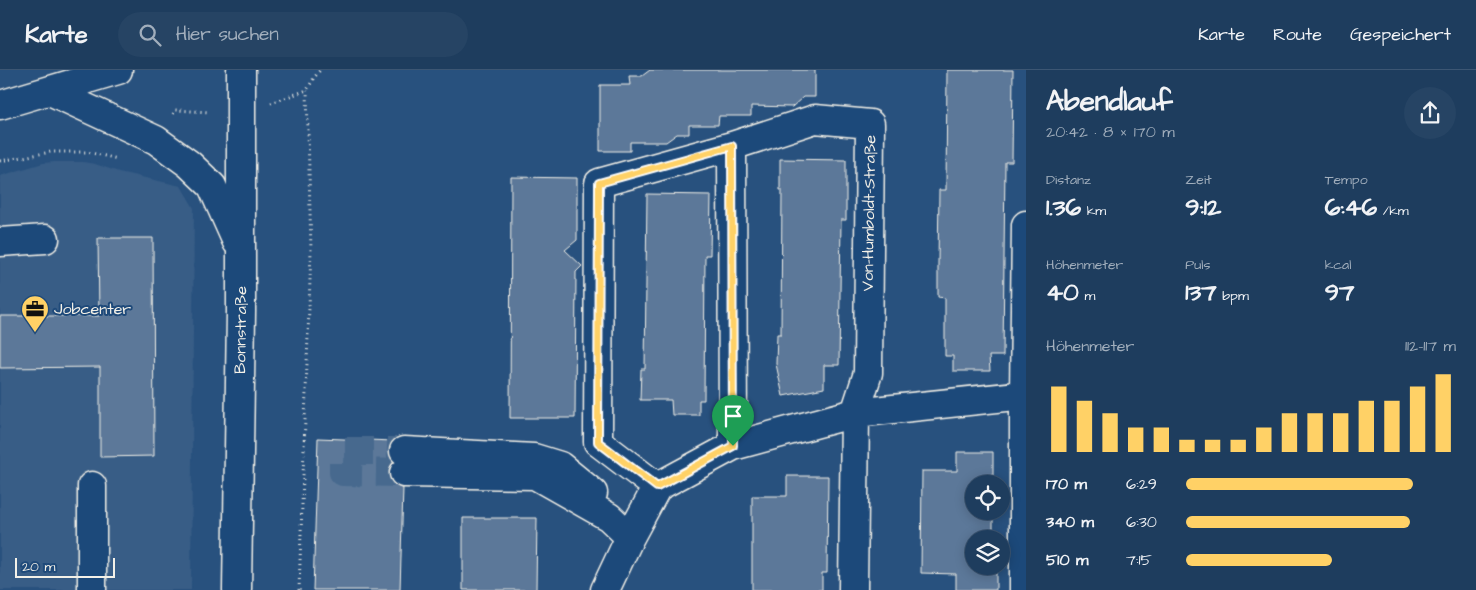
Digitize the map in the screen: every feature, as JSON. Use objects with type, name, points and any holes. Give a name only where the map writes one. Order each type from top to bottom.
[{"type":"main road","points":[[0,105],[118,70]]},
{"type":"main road","name":"Bonnstraße","points":[[237,590],[242,70]]},
{"type":"main road","points":[[50,91],[156,140],[188,164],[212,186],[241,250]]},
{"type":"main road","name":"Von-Humboldt-Straße","points":[[657,487],[598,442],[599,183],[732,146],[815,119],[870,124],[868,373],[855,412],[853,590]]},
{"type":"main road","points":[[732,146],[733,446]]},
{"type":"main road","points":[[1024,590],[1026,224]]},
{"type":"main road","points":[[0,242],[46,239]]},
{"type":"main road","points":[[606,590],[630,537],[657,487],[733,446],[855,412],[1025,395]]},
{"type":"main road","points":[[404,462],[534,458],[560,466],[600,498],[609,516],[630,537]]},
{"type":"main road","points":[[92,486],[92,590]]},
{"type":"path","points":[[299,590],[311,252],[307,90]]},
{"type":"shaded area","points":[[43,163],[95,164],[119,172],[181,186],[194,208],[191,590],[0,590],[0,176]]},
{"type":"building","points":[[650,70],[815,70],[815,97],[803,97],[792,107],[751,106],[751,116],[719,116],[718,125],[689,125],[689,134],[677,134],[666,142],[630,142],[630,151],[600,151],[600,85],[630,85],[629,76],[642,76]]},
{"type":"building","points":[[947,70],[1013,70],[1012,162],[1005,162],[1003,356],[989,356],[990,371],[953,371],[953,356],[945,356],[945,298],[938,297],[938,264],[939,190],[946,190]]},
{"type":"building","points":[[780,159],[846,160],[846,220],[841,220],[839,365],[824,365],[824,388],[783,396],[776,364],[777,334],[781,334],[782,190],[780,190]]},
{"type":"building","points":[[511,177],[577,178],[577,240],[565,250],[582,266],[576,272],[575,418],[510,418]]},
{"type":"building","points":[[647,194],[711,195],[710,255],[705,255],[704,400],[699,400],[699,415],[672,415],[671,400],[640,400],[641,369],[645,369]]},
{"type":"building","points":[[98,238],[153,238],[154,456],[100,457],[100,367],[0,368],[0,316],[99,316]]},
{"type":"building","points":[[318,438],[393,441],[388,451],[390,458],[394,462],[390,465],[388,473],[391,481],[396,486],[403,488],[400,590],[313,590]]},
{"type":"building","points":[[957,452],[993,452],[993,475],[965,475],[965,520],[993,520],[993,530],[965,530],[965,575],[996,575],[996,590],[956,590],[956,574],[921,573],[922,471],[957,471]]},
{"type":"building","points":[[787,476],[828,476],[827,573],[822,573],[822,590],[752,590],[752,496],[787,496]]},
{"type":"building","points":[[463,518],[537,518],[536,590],[463,590]]},
{"type":"tunnel","points":[[404,451],[343,451],[343,472],[404,473]]},
{"type":"place","name":"Jobcenter","points":[[35,333]]},
{"type":"route","points":[[732,146],[733,446],[657,487],[598,442],[599,183],[732,146]]}]
